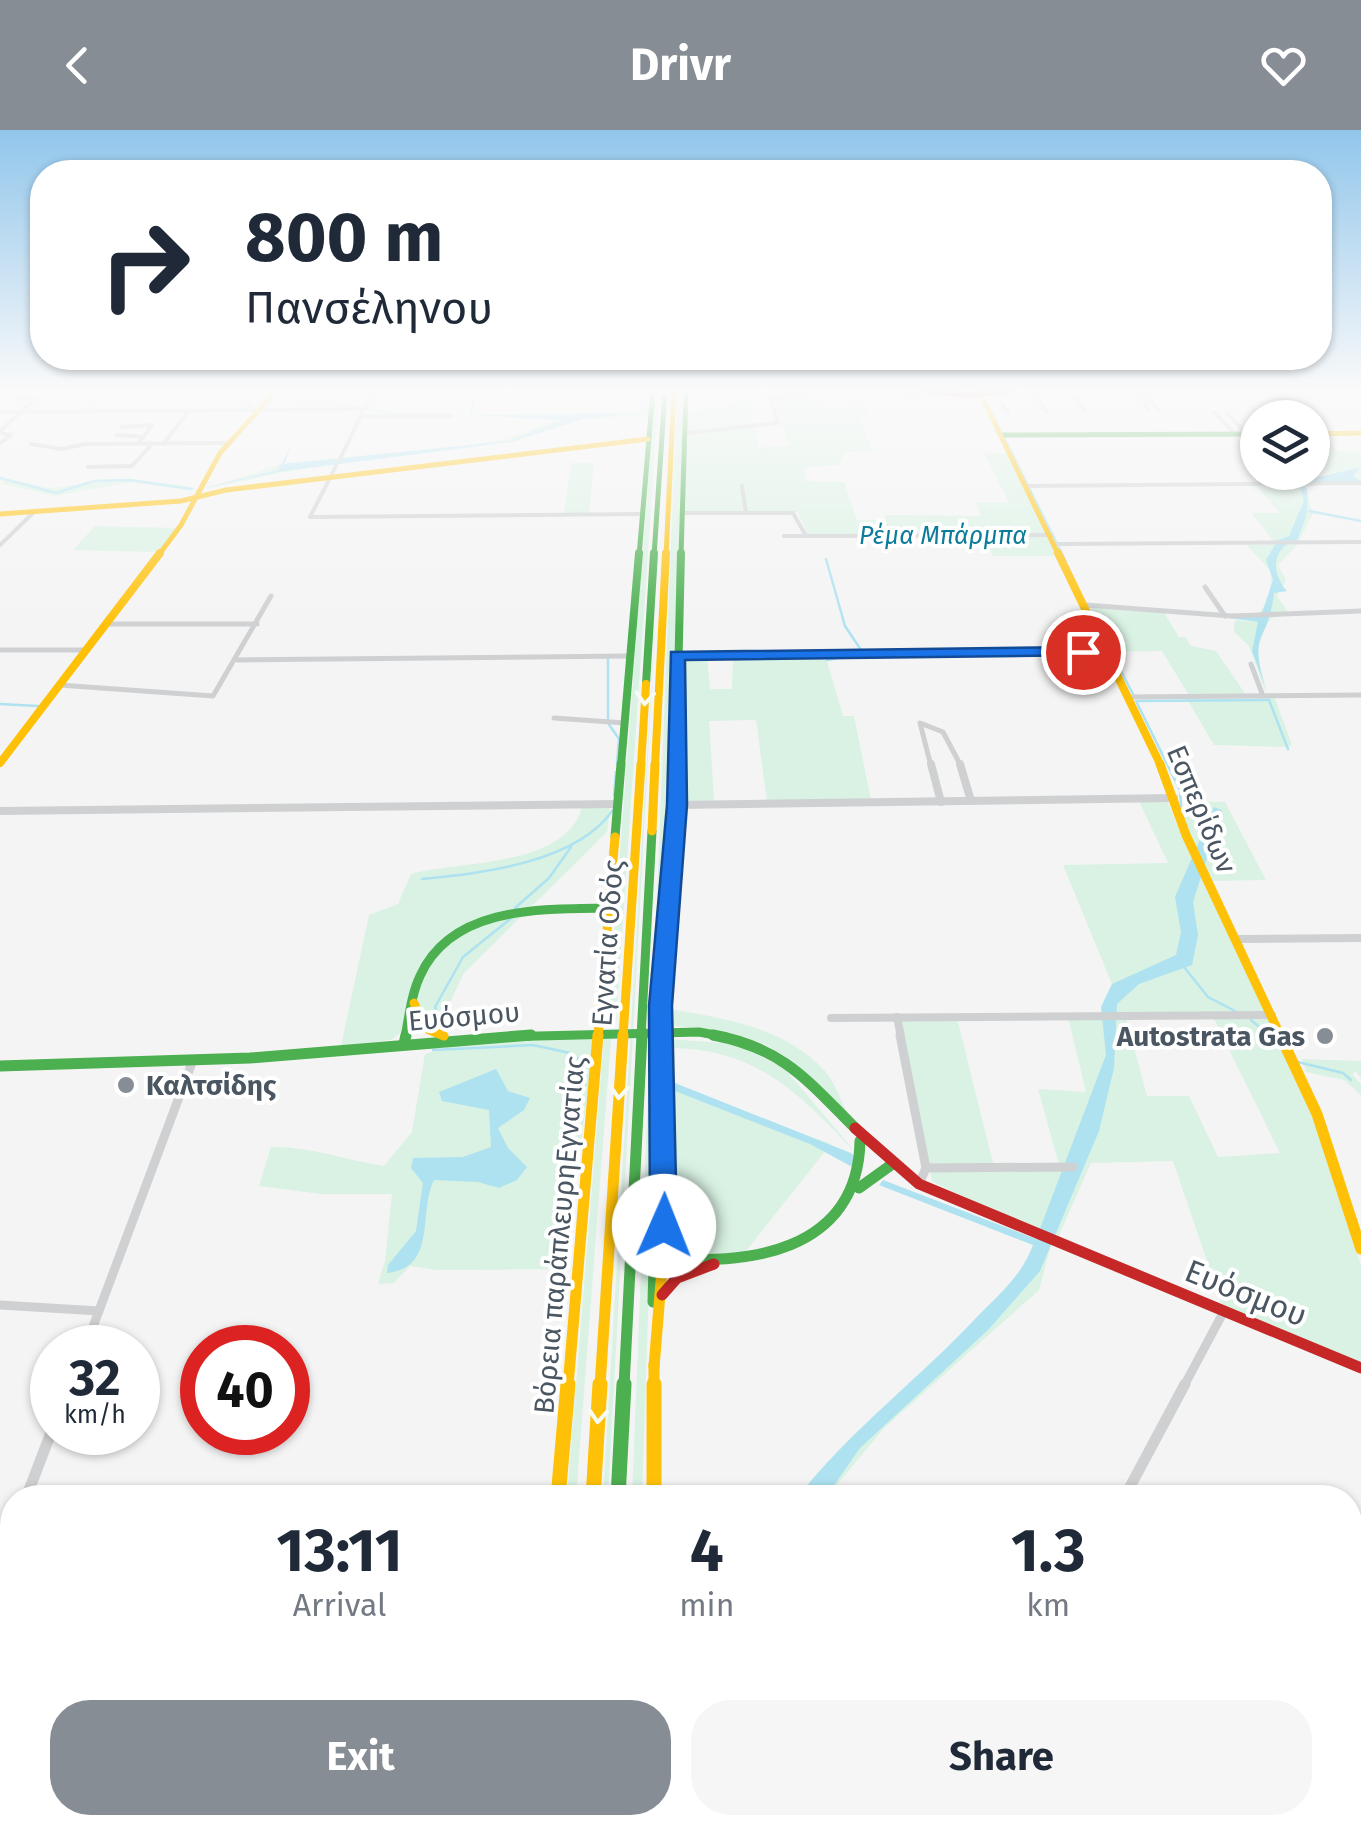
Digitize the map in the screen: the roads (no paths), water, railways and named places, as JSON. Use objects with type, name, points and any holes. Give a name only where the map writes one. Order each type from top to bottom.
[{"type":"main road","points":[[0,763],[181,525],[193,492],[209,471]]},
{"type":"main road","points":[[0,514],[391,471]]},
{"type":"main road","name":"Βόρεια παράπλευρηΕγνατίας","points":[[559,1485],[645,471]]},
{"type":"main road","name":"Εγνατία Οδός","points":[[594,1485],[660,471]]},
{"type":"main road","name":"Εγνατία Οδός","points":[[619,1485],[670,471]]},
{"type":"main road","points":[[654,1367],[659,1300],[660,1006],[677,805],[677,656],[685,471]]},
{"type":"main road","name":"Εσπερίδων","points":[[1020,471],[1320,1120],[1361,1249]]},
{"type":"main road","points":[[584,909],[610,887]]},
{"type":"main road","points":[[556,912],[608,912]]},
{"type":"main road","points":[[556,912],[608,912]]},
{"type":"main road","name":"Ευόσμου","points":[[404,1044],[424,968],[450,938],[502,915],[556,912]]},
{"type":"main road","points":[[414,1002],[419,1018],[430,1031],[450,1038]]},
{"type":"main road","points":[[404,1044],[417,1030],[419,1018]]},
{"type":"main road","name":"Ευόσμου","points":[[0,1066],[193,1060],[583,1031],[678,1030],[738,1038],[784,1058],[888,1163],[919,1184],[1361,1368]]},
{"type":"main road","points":[[856,1132],[865,1160],[858,1188]]},
{"type":"main road","points":[[659,1260],[718,1263],[758,1257],[795,1242],[888,1163]]},
{"type":"main road","points":[[864,1174],[888,1163]]},
{"type":"main road","points":[[659,1260],[701,1270]]},
{"type":"main road","points":[[654,1485],[659,1260]]},
{"type":"main road","points":[[659,1300],[669,1283],[718,1263]]},
{"type":"street","points":[[306,525],[334,471]]},
{"type":"street","points":[[1028,486],[1361,483]]},
{"type":"street","points":[[742,486],[746,513]]},
{"type":"street","points":[[0,545],[33,513]]},
{"type":"street","points":[[310,518],[641,514]]},
{"type":"street","points":[[683,514],[794,514],[807,536]]},
{"type":"street","points":[[784,536],[1361,542]]},
{"type":"street","points":[[1206,587],[1225,616]]},
{"type":"street","points":[[59,684],[213,696],[271,596]]},
{"type":"street","points":[[1086,606],[1225,616],[1361,611]]},
{"type":"street","points":[[108,624],[257,624]]},
{"type":"street","points":[[0,650],[88,650]]},
{"type":"street","points":[[677,656],[1107,652]]},
{"type":"street","points":[[237,660],[630,656]]},
{"type":"street","points":[[1250,664],[1263,696]]},
{"type":"street","points":[[1127,697],[1361,696]]},
{"type":"street","points":[[554,718],[625,723]]},
{"type":"street","points":[[942,802],[920,723],[936,725],[952,741],[970,801]]},
{"type":"street","points":[[677,805],[1174,798]]},
{"type":"street","points":[[0,811],[618,804]]},
{"type":"street","points":[[1236,939],[1361,938]]},
{"type":"street","points":[[831,1018],[1272,1015]]},
{"type":"street","points":[[897,1017],[926,1168],[919,1184]]},
{"type":"street","points":[[94,1325],[193,1060]]},
{"type":"street","points":[[926,1168],[1073,1167]]},
{"type":"street","points":[[0,1305],[99,1312]]},
{"type":"street","points":[[1131,1485],[1224,1311]]},
{"type":"street","points":[[31,1485],[42,1455]]},
{"type":"water","points":[[276,471],[289,471],[278,472],[194,490]]},
{"type":"water","points":[[1358,471],[1353,476],[1361,481],[1330,484],[1330,474]]},
{"type":"water","points":[[1301,490],[1306,490],[1303,526],[1297,540],[1282,548],[1276,561],[1278,576],[1287,591],[1274,593],[1260,639],[1259,659],[1268,694],[1252,651],[1258,622],[1215,616],[1261,616],[1273,580],[1266,560],[1278,540],[1289,536],[1304,501]]},
{"type":"water","points":[[1214,807],[1222,810],[1193,902],[1198,935],[1192,965],[1139,984],[1117,1004],[1114,1068],[1099,1131],[1040,1271],[988,1330],[860,1448],[834,1485],[808,1485],[1002,1292],[1023,1266],[1033,1245],[879,1185],[883,1180],[1036,1239],[1106,1055],[1101,1007],[1112,984],[1176,955],[1181,932],[1175,897]]},
{"type":"water","points":[[496,1069],[508,1091],[530,1098],[524,1110],[498,1128],[508,1148],[527,1167],[517,1180],[499,1188],[478,1182],[434,1180],[420,1250],[403,1269],[387,1273],[388,1265],[416,1231],[423,1183],[411,1168],[413,1158],[463,1157],[491,1147],[489,1110],[442,1101],[439,1092]]},
{"type":"water","points":[[675,1083],[851,1153],[862,1164],[854,1168],[810,1144],[675,1091]]},
{"type":"waterway","name":"Ρέμα Μπάρμπα","points":[[1021,471],[1066,562]]},
{"type":"waterway","points":[[0,478],[56,493],[94,481],[129,480],[192,489]]},
{"type":"waterway","points":[[1309,511],[1361,521]]},
{"type":"waterway","name":"Ρέμα Μπάρμπα","points":[[826,559],[845,626],[863,653]]},
{"type":"waterway","points":[[1096,623],[1134,696]]},
{"type":"waterway","name":"Ρέμα Μπάρμπα","points":[[827,660],[849,656]]},
{"type":"waterway","name":"Ρέμα Μπάρμπα","points":[[608,657],[608,723],[619,739],[617,764]]},
{"type":"waterway","points":[[1181,807],[1180,790],[1136,701],[1269,700],[1288,749]]},
{"type":"waterway","name":"Ρέμα Μπάρμπα","points":[[0,704],[38,706]]},
{"type":"waterway","points":[[614,795],[616,772]]},
{"type":"waterway","points":[[422,879],[499,869],[552,854],[597,828],[613,810]]},
{"type":"waterway","points":[[515,908],[549,878],[571,847]]},
{"type":"waterway","points":[[441,1024],[435,1007],[463,957],[514,916]]},
{"type":"waterway","points":[[1184,967],[1208,997],[1235,1011]]},
{"type":"waterway","points":[[1251,1020],[1277,1042]]},
{"type":"waterway","points":[[433,1050],[533,1045],[570,1053],[586,1064],[585,1086]]},
{"type":"waterway","points":[[1298,1062],[1343,1073],[1351,1080]]},
{"type":"place","name":"Autostrata Gas","points":[[1325,1036]]},
{"type":"place","name":"Καλτσίδης","points":[[126,1085]]}]
